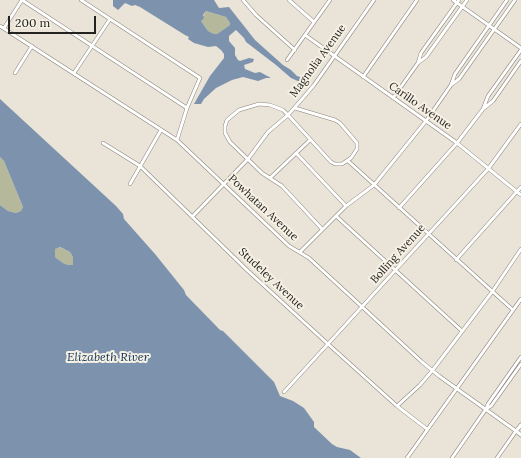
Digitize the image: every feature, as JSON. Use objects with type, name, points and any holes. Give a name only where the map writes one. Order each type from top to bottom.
[{"type":"street","points":[[4,28],[22,0],[188,108]]},
{"type":"street","points":[[81,0],[200,78],[177,140]]},
{"type":"street","points":[[243,0],[256,15],[295,50]]},
{"type":"street","points":[[289,0],[314,22]]},
{"type":"street","points":[[287,60],[330,0]]},
{"type":"street","name":"Magnolia Avenue","points":[[192,217],[248,159],[263,137],[295,108],[314,85],[374,0]]},
{"type":"street","points":[[363,77],[417,0]]},
{"type":"street","points":[[454,0],[458,1],[462,6],[521,49],[488,96],[483,109]]},
{"type":"street","points":[[418,63],[426,57],[467,0]]},
{"type":"street","points":[[300,252],[346,206],[374,184],[426,121],[451,85],[455,74],[507,0]]},
{"type":"street","points":[[451,85],[459,79],[515,0]]},
{"type":"street","points":[[394,98],[418,63],[421,53],[458,1]]},
{"type":"street","points":[[74,73],[110,19]]},
{"type":"street","name":"Powhatan Avenue","points":[[0,26],[177,140],[290,246],[300,252],[432,371],[521,435]]},
{"type":"street","name":"Carillo Avenue","points":[[305,34],[457,144],[521,196]]},
{"type":"street","points":[[15,73],[32,46]]},
{"type":"street","points":[[399,208],[457,144],[483,109],[493,101],[521,61]]},
{"type":"street","points":[[295,108],[336,120],[344,127],[355,140],[357,145],[354,154],[348,161],[342,164],[335,164],[331,162],[288,115],[276,106],[259,104],[245,107],[230,117],[225,126],[225,135],[230,142],[248,159],[282,186],[322,229]]},
{"type":"street","name":"Bolling Avenue","points":[[284,392],[488,169],[521,124]]},
{"type":"street","points":[[130,184],[162,130]]},
{"type":"street","points":[[270,178],[310,140]]},
{"type":"street","name":"Studeley Avenue","points":[[103,143],[140,166],[192,217],[328,344],[397,406],[428,429]]},
{"type":"street","points":[[296,153],[346,206]]},
{"type":"street","points":[[348,161],[513,310]]},
{"type":"street","points":[[456,260],[521,187]]},
{"type":"street","points":[[336,216],[462,331]]},
{"type":"street","points":[[397,406],[420,385],[432,371],[492,292],[521,249]]},
{"type":"street","points":[[407,458],[521,299]]},
{"type":"street","points":[[452,458],[521,357]]},
{"type":"street","points":[[486,409],[491,406],[521,364]]},
{"type":"street","points":[[497,458],[521,425]]},
{"type":"green space","points":[[206,11],[226,17],[230,25],[217,34],[208,31],[201,21]]},
{"type":"green space","points":[[0,157],[4,161],[23,207],[21,211],[16,213],[8,211],[0,205]]},
{"type":"green space","points":[[59,247],[70,252],[73,257],[73,265],[63,263],[55,257],[55,249]]},
{"type":"water","points":[[113,0],[214,0],[219,8],[229,7],[255,40],[283,65],[297,76],[309,80],[308,82],[300,82],[291,78],[246,42],[236,30],[229,36],[229,41],[235,48],[235,55],[238,60],[240,61],[249,58],[254,59],[253,62],[244,65],[245,69],[255,73],[260,72],[271,78],[258,81],[243,77],[232,80],[216,88],[204,99],[201,104],[194,104],[210,76],[224,58],[224,54],[221,50],[216,46],[208,47],[194,43],[188,39],[189,37],[140,7],[125,3],[118,10],[113,6]],"holes":[[[206,11],[226,17],[230,25],[217,34],[208,31],[201,21],[204,18],[203,15]]]},
{"type":"water","name":"Elizabeth River","points":[[0,99],[116,206],[123,214],[124,219],[155,254],[184,290],[186,295],[274,382],[280,396],[293,401],[304,408],[314,422],[314,427],[332,444],[337,447],[350,450],[361,458],[0,458],[0,205],[8,211],[16,213],[21,211],[23,207],[4,161],[0,157]],"holes":[[[60,247],[70,252],[73,257],[73,265],[63,263],[55,257],[55,249]]]}]
